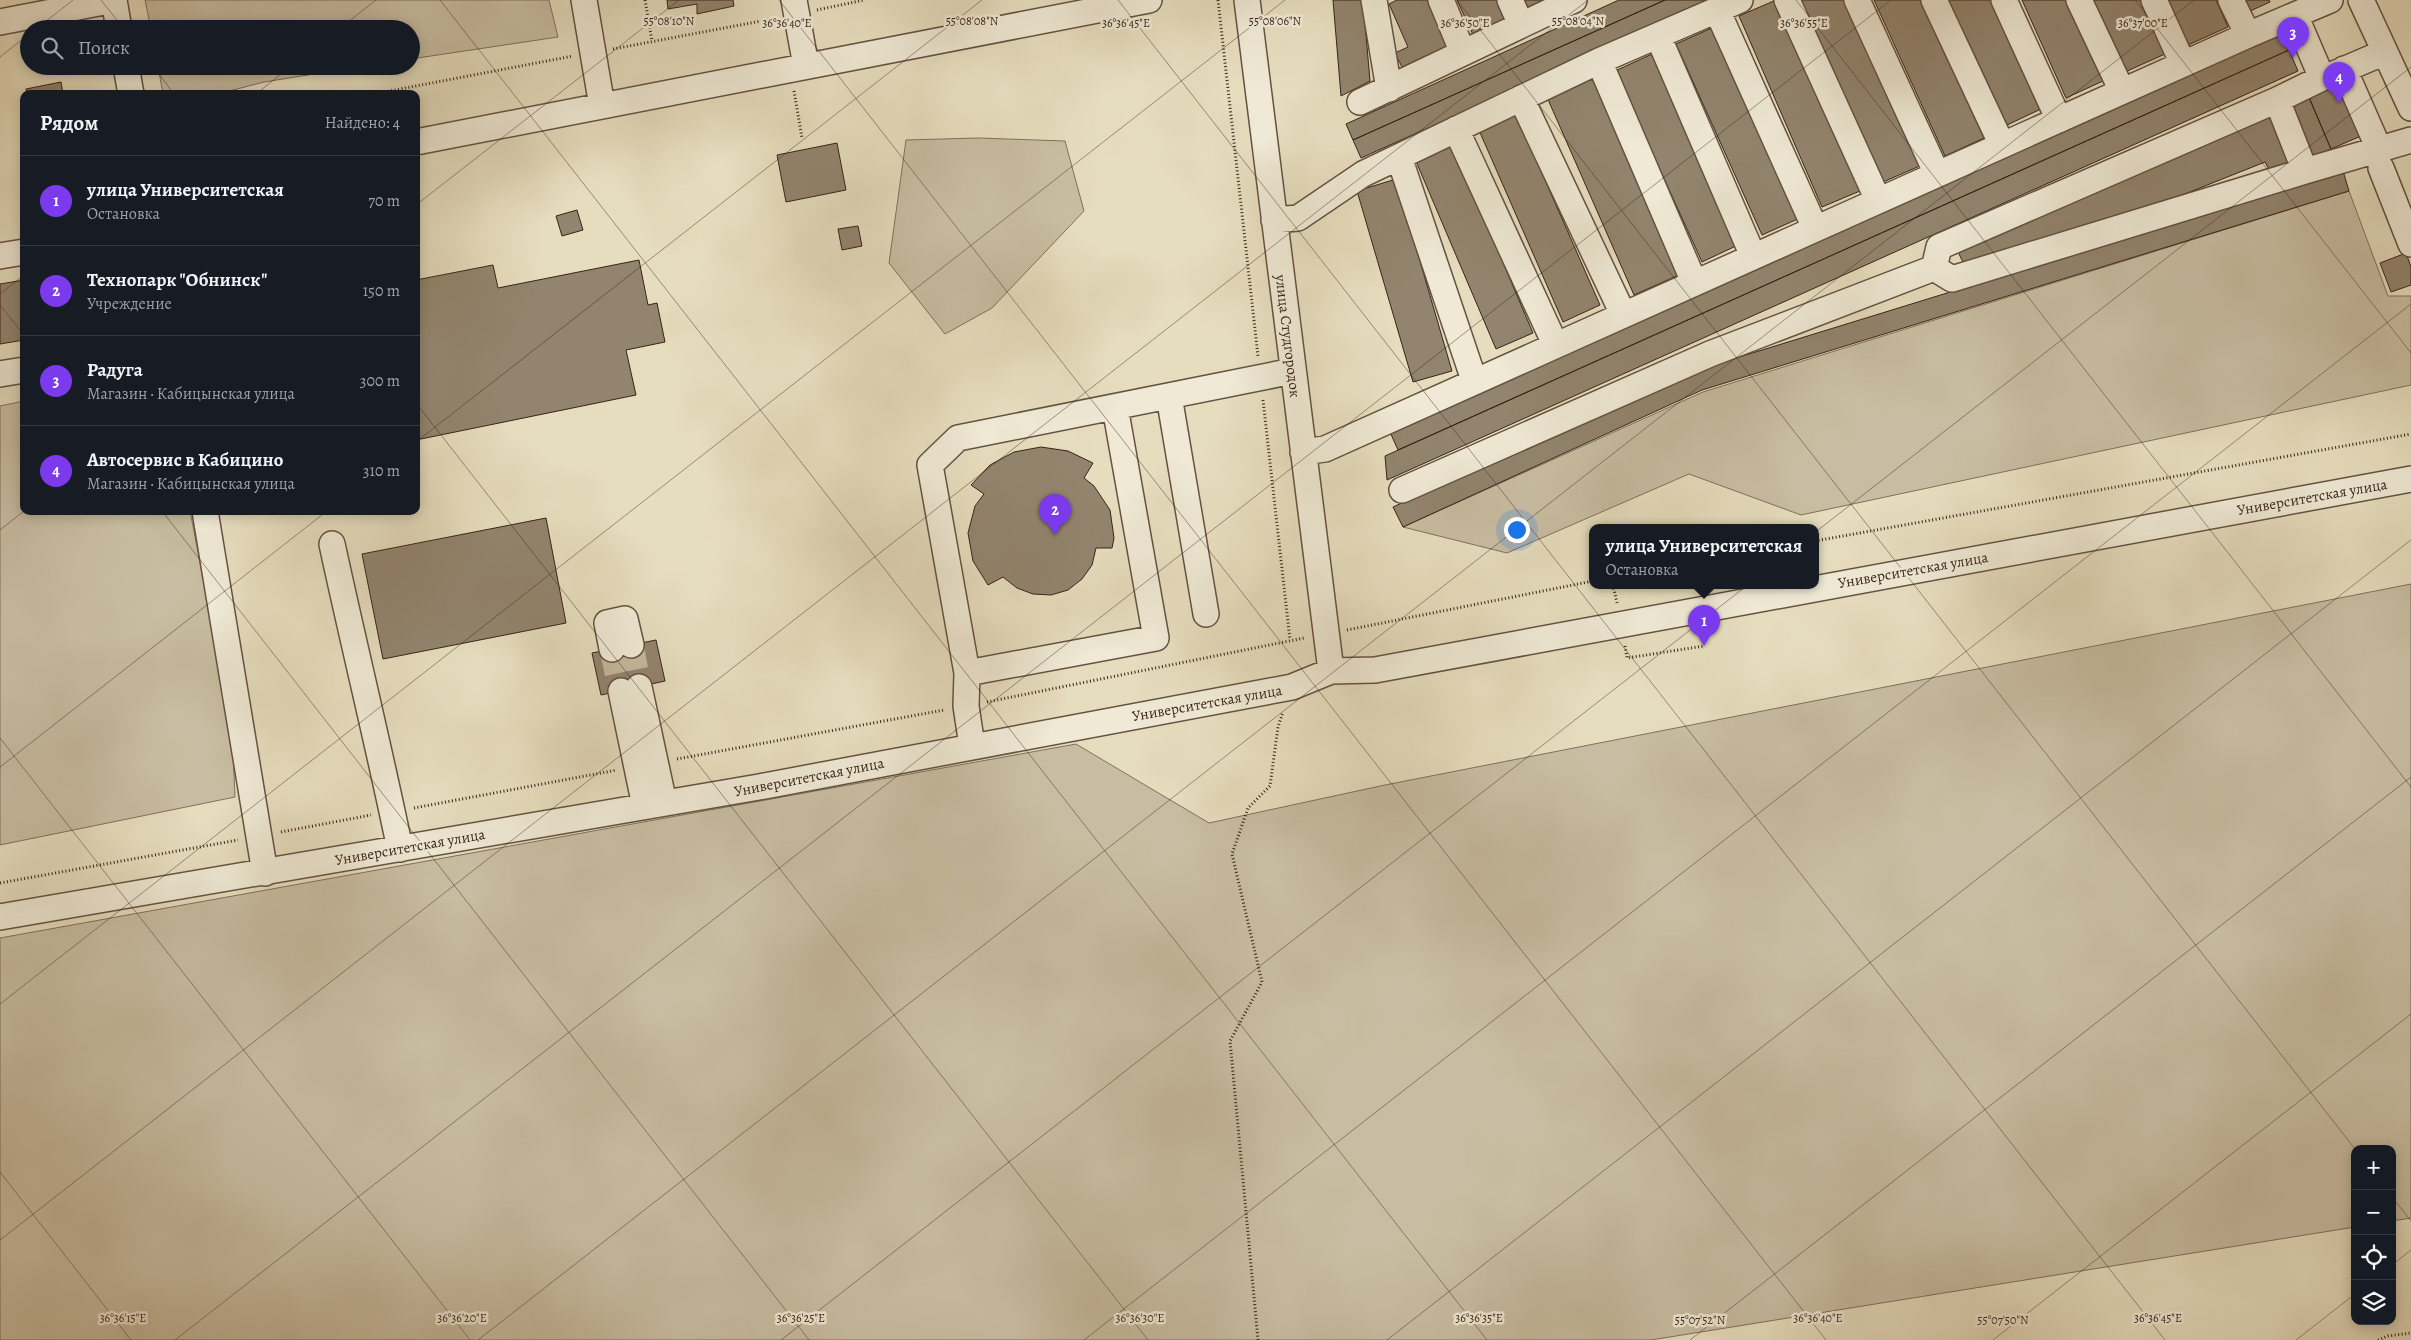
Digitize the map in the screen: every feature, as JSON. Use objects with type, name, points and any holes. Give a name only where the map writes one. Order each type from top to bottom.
[{"type":"street","points":[[0,22],[114,0],[118,20]]},
{"type":"street","points":[[584,0],[602,106]]},
{"type":"street","points":[[420,141],[806,66],[1089,6],[1149,0]]},
{"type":"street","name":"улица Студгородок","points":[[1247,0],[1331,671]]},
{"type":"street","points":[[1374,0],[1389,89]]},
{"type":"street","points":[[1441,0],[1463,53]]},
{"type":"street","points":[[1510,0],[1522,26]]},
{"type":"street","points":[[1360,102],[1574,0]]},
{"type":"street","points":[[1274,220],[1298,218],[1363,174],[1599,62],[1740,0]]},
{"type":"street","points":[[1787,0],[1878,200]]},
{"type":"street","points":[[1857,0],[1937,174]]},
{"type":"street","points":[[1934,0],[2002,145]]},
{"type":"street","points":[[2004,0],[2059,120]]},
{"type":"street","points":[[2079,0],[2122,91]]},
{"type":"street","points":[[2154,0],[2183,64]]},
{"type":"street","points":[[2232,0],[2248,35]]},
{"type":"street","points":[[1303,452],[1325,449],[1554,344],[2330,0]]},
{"type":"street","points":[[2361,0],[2396,58],[2411,108]]},
{"type":"street","points":[[796,7],[806,66]]},
{"type":"street","points":[[1717,10],[1815,228]]},
{"type":"street","points":[[2295,15],[2333,74],[2380,159],[2411,244]]},
{"type":"street","points":[[1658,36],[1753,256]]},
{"type":"street","points":[[1934,268],[1939,246],[2333,74],[2396,58]]},
{"type":"street","points":[[1599,62],[1694,282]]},
{"type":"street","points":[[128,75],[130,90]]},
{"type":"street","points":[[1522,98],[1623,314]]},
{"type":"street","points":[[2277,100],[2305,171]]},
{"type":"street","points":[[1456,130],[1554,344]]},
{"type":"street","points":[[1934,268],[1952,279],[2305,171],[2380,159],[2411,140]]},
{"type":"street","points":[[1399,157],[1474,380]]},
{"type":"street","points":[[0,256],[20,253]]},
{"type":"street","points":[[1402,490],[1710,354],[1934,268]]},
{"type":"street","points":[[0,374],[20,371]]},
{"type":"street","points":[[972,746],[966,706],[967,673],[930,465],[958,438],[1293,371]]},
{"type":"street","points":[[1169,396],[1206,614]]},
{"type":"street","points":[[967,673],[1156,638],[1115,407]]},
{"type":"street","name":"Университетская улица","points":[[1819,588],[2411,479]]},
{"type":"street","points":[[206,515],[265,873]]},
{"type":"street","points":[[332,544],[400,849]]},
{"type":"street","name":"Университетская улица","points":[[0,917],[654,805],[1292,687],[1331,671],[1375,670],[1814,589]]},
{"type":"street","points":[[630,688],[654,805]]},
{"type":"path","points":[[645,0],[652,41]]},
{"type":"path","points":[[395,90],[652,41],[796,7],[864,0]]},
{"type":"path","points":[[1218,0],[1259,364]]},
{"type":"path","points":[[1262,394],[1290,640]]},
{"type":"path","points":[[1819,540],[2411,434]]},
{"type":"path","points":[[674,760],[966,706],[1589,582]]},
{"type":"path","points":[[1258,1340],[1230,1041],[1262,982],[1232,854],[1248,808],[1270,786],[1278,727],[1292,687]]},
{"type":"path","points":[[0,883],[626,768]]},
{"type":"path","points":[[2378,1340],[2388,1336],[2411,1333]]},
{"type":"shaded area","points":[[145,0],[549,0],[558,37],[420,58],[420,20],[149,20]]},
{"type":"shaded area","points":[[160,75],[308,75],[264,82],[233,90],[162,90]]},
{"type":"shaded area","points":[[978,138],[1065,141],[1084,211],[992,308],[945,334],[889,263],[906,140]]},
{"type":"shaded area","points":[[2349,191],[2388,296],[2411,296],[2411,385],[1801,515],[1689,474],[1507,553],[1403,527],[1703,392]]},
{"type":"shaded area","points":[[20,402],[20,515],[191,515],[232,728],[235,797],[0,845],[0,406]]},
{"type":"shaded area","points":[[2411,584],[2411,1218],[2396,1220],[2396,1145],[2351,1145],[2351,1228],[1651,1340],[0,1340],[0,938],[1076,744],[1209,823],[1385,785]]},
{"type":"building","points":[[667,0],[733,0],[734,6],[697,14],[697,4],[668,9]]},
{"type":"building","points":[[1333,0],[1363,0],[1370,81],[1341,96]]},
{"type":"building","points":[[1397,0],[1433,0],[1453,44],[1402,67],[1395,53],[1408,47],[1389,4]]},
{"type":"building","points":[[1457,0],[1503,0],[1512,20],[1474,37]]},
{"type":"building","points":[[1523,0],[1556,0],[1528,12]]},
{"type":"building","points":[[1619,0],[1665,0],[1353,140],[1346,124]]},
{"type":"building","points":[[1665,0],[1713,0],[1361,158],[1353,140]]},
{"type":"building","points":[[1776,0],[1860,191],[1822,207],[1739,16]]},
{"type":"building","points":[[1801,0],[1847,0],[1922,165],[1883,182]]},
{"type":"building","points":[[1874,0],[1922,0],[1984,138],[1945,156]]},
{"type":"building","points":[[1948,0],[1994,0],[2043,108],[2005,126]]},
{"type":"building","points":[[2022,0],[2067,0],[2103,81],[2066,98]]},
{"type":"building","points":[[2093,0],[2141,0],[2165,54],[2125,72]]},
{"type":"building","points":[[2167,0],[2216,0],[2228,27],[2188,45]]},
{"type":"building","points":[[2243,0],[2269,0],[2270,2],[2248,12]]},
{"type":"building","points":[[1714,27],[1800,218],[1762,235],[1676,44]]},
{"type":"building","points":[[2281,32],[2289,50],[1398,450],[1390,432]]},
{"type":"building","points":[[2289,50],[2298,71],[1387,480],[1385,456]]},
{"type":"building","points":[[1652,54],[1738,245],[1702,262],[1615,71]]},
{"type":"building","points":[[1594,74],[1681,274],[1634,295],[1546,95]]},
{"type":"building","points":[[61,82],[62,90],[26,90]]},
{"type":"building","points":[[2337,82],[2361,136],[2331,149],[2308,95]]},
{"type":"building","points":[[2308,95],[2331,149],[2312,157],[2289,104]]},
{"type":"building","points":[[1515,112],[1600,305],[1563,322],[1478,128]]},
{"type":"building","points":[[2269,114],[2290,164],[2270,171],[2265,162],[2142,211],[1965,266],[1956,248]]},
{"type":"building","points":[[837,143],[846,190],[786,202],[777,155]]},
{"type":"building","points":[[1452,143],[1533,333],[1496,349],[1415,159]]},
{"type":"building","points":[[2343,171],[2349,191],[1702,390],[1403,527],[1393,507],[1694,371]]},
{"type":"building","points":[[1396,179],[1452,371],[1413,382],[1357,191]]},
{"type":"building","points":[[577,210],[583,230],[562,236],[556,216]]},
{"type":"building","points":[[858,226],[862,246],[842,250],[838,229]]},
{"type":"building","points":[[2406,253],[2411,267],[2411,285],[2391,292],[2380,263]]},
{"type":"building","points":[[639,260],[648,305],[657,303],[665,342],[626,350],[636,395],[420,439],[420,279],[493,265],[498,288]]},
{"type":"building","points":[[20,281],[20,341],[0,344],[0,284]]},
{"type":"building","points":[[1041,447],[1068,451],[1093,463],[1084,478],[1094,486],[1110,510],[1114,538],[1112,548],[1096,548],[1092,565],[1082,579],[1068,590],[1051,595],[1033,594],[1017,588],[1003,577],[988,585],[973,561],[968,533],[975,506],[984,494],[971,485],[990,465],[1014,452]]},
{"type":"building","points":[[546,518],[566,623],[383,659],[362,554]]},
{"type":"building","points":[[656,640],[665,681],[601,695],[592,653]]},
{"type":"tunnel","points":[[631,645],[639,687]]},
{"type":"tunnel","points":[[612,649],[621,691]]},
{"type":"place","name":"Радуга","points":[[2293,58]]},
{"type":"place","name":"Автосервис в Кабицино","points":[[2339,103]]},
{"type":"place","name":"Технопарк \"Обнинск\"","points":[[1055,535]]},
{"type":"place","name":"улица Университетская","points":[[1704,646]]}]
